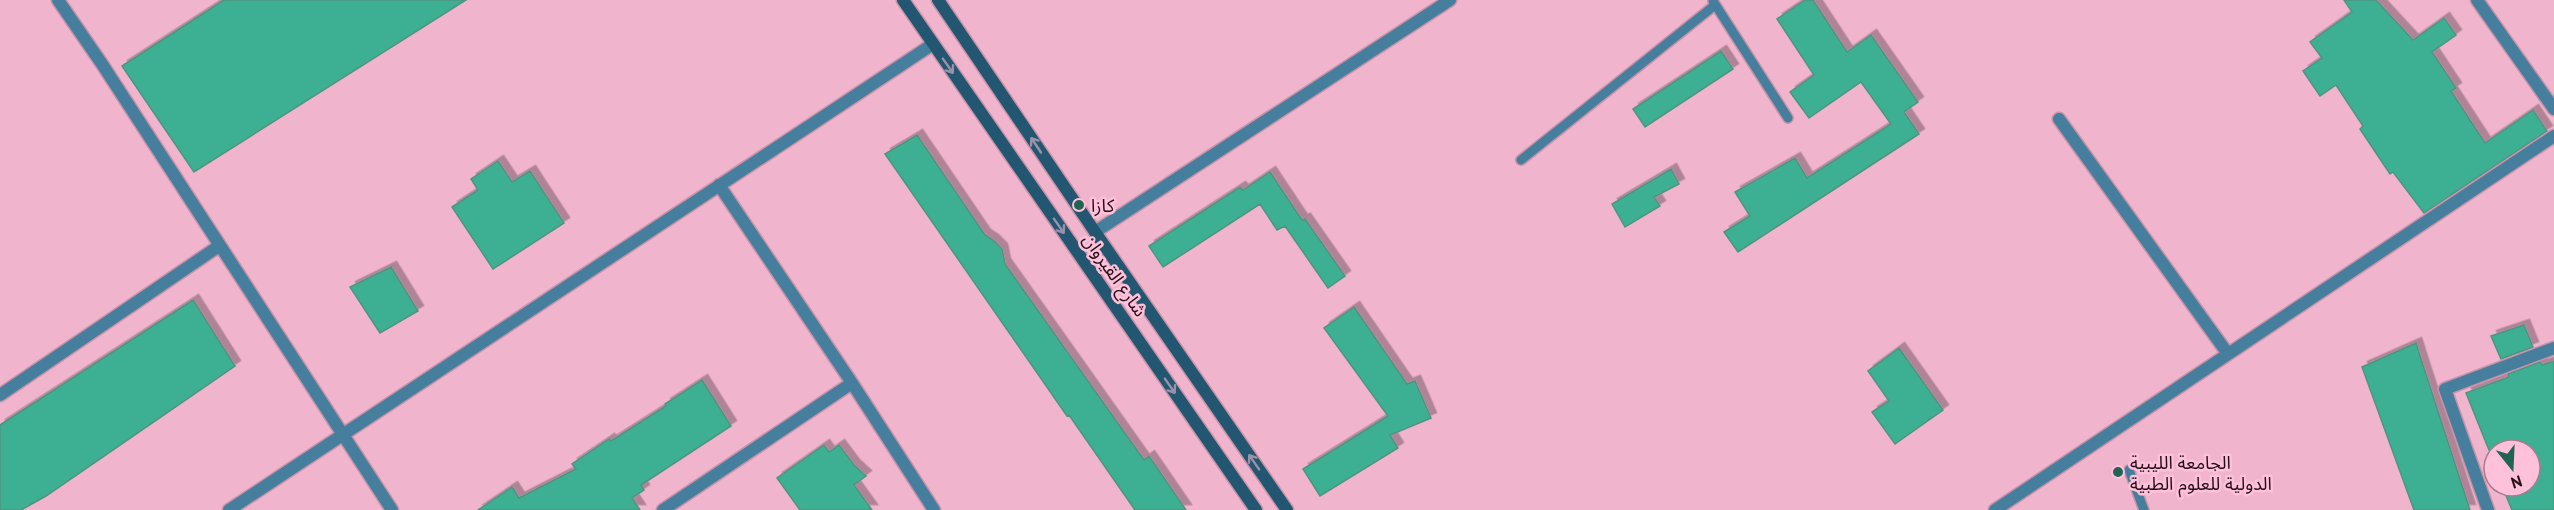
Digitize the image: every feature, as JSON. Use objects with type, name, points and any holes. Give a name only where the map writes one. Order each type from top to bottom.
[{"type":"main road","name":"شارع القيروان","points":[[903,0],[1256,510]]},
{"type":"main road","name":"شارع القيروان","points":[[938,0],[1287,510]]},
{"type":"street","points":[[57,0],[102,64],[392,510]]},
{"type":"street","points":[[1095,232],[1450,0]]},
{"type":"street","points":[[2477,0],[2554,109]]},
{"type":"street","points":[[229,510],[933,44]]},
{"type":"street","points":[[2059,119],[2229,354]]},
{"type":"street","points":[[1995,510],[2554,136]]},
{"type":"street","points":[[719,185],[934,510]]},
{"type":"street","points":[[0,395],[219,246]]},
{"type":"street","points":[[2488,510],[2445,389],[2554,348]]},
{"type":"street","points":[[663,510],[852,383]]},
{"type":"lane","points":[[1521,160],[1713,3],[1788,118]]},
{"type":"lane","points":[[2129,470],[2144,510]]},
{"type":"building","points":[[224,0],[466,0],[194,172],[122,66]]},
{"type":"building","points":[[1805,0],[1813,0],[1847,52],[1871,35],[1918,102],[1904,112],[1919,134],[1738,252],[1724,232],[1750,216],[1735,192],[1795,158],[1807,178],[1891,124],[1861,82],[1809,118],[1790,92],[1814,75],[1777,19]]},
{"type":"building","points":[[2344,0],[2376,0],[2413,40],[2444,18],[2456,35],[2432,52],[2456,88],[2451,91],[2485,143],[2533,110],[2547,131],[2424,213],[2393,172],[2390,174],[2360,129],[2363,126],[2336,85],[2320,96],[2303,71],[2322,58],[2310,42],[2352,12]]},
{"type":"building","points":[[1721,51],[1733,69],[1645,127],[1633,109]]},
{"type":"building","points":[[917,135],[985,235],[1002,249],[1005,264],[1144,460],[1149,456],[1186,510],[1135,510],[1069,415],[1067,416],[885,154]]},
{"type":"building","points":[[498,161],[512,182],[530,171],[564,223],[493,269],[452,207],[478,190],[471,179]]},
{"type":"building","points":[[1671,169],[1679,184],[1654,197],[1660,206],[1625,227],[1612,204]]},
{"type":"building","points":[[1270,172],[1302,220],[1305,219],[1345,276],[1328,288],[1285,226],[1277,230],[1260,204],[1163,267],[1149,246],[1240,187],[1243,190]]},
{"type":"building","points":[[391,267],[418,311],[380,333],[350,287]]},
{"type":"building","points":[[193,300],[235,366],[46,496],[21,510],[0,510],[0,425]]},
{"type":"building","points":[[1354,307],[1407,384],[1415,381],[1431,418],[1390,435],[1398,448],[1320,496],[1303,469],[1388,416],[1324,328]]},
{"type":"building","points":[[2524,325],[2533,347],[2501,359],[2491,336]]},
{"type":"building","points":[[2416,343],[2470,510],[2414,510],[2362,367]]},
{"type":"building","points":[[1899,348],[1943,410],[1895,444],[1872,412],[1889,401],[1868,371]]},
{"type":"building","points":[[2554,361],[2554,510],[2512,510],[2507,498],[2542,498],[2542,438],[2484,438],[2466,393],[2509,377],[2508,374],[2540,362],[2542,365]]},
{"type":"building","points":[[702,380],[731,426],[641,485],[644,490],[632,498],[640,510],[478,510],[512,487],[519,498],[576,469],[572,464],[609,439],[611,441],[666,406],[665,404]]},
{"type":"building","points":[[824,445],[829,452],[839,445],[854,465],[866,476],[854,485],[872,510],[800,510],[777,478]]},
{"type":"place","name":"كازا","points":[[1079,205]]},
{"type":"place","name":"الجامعة الليبية الدولية للعلوم الطبية","points":[[2118,472]]}]
